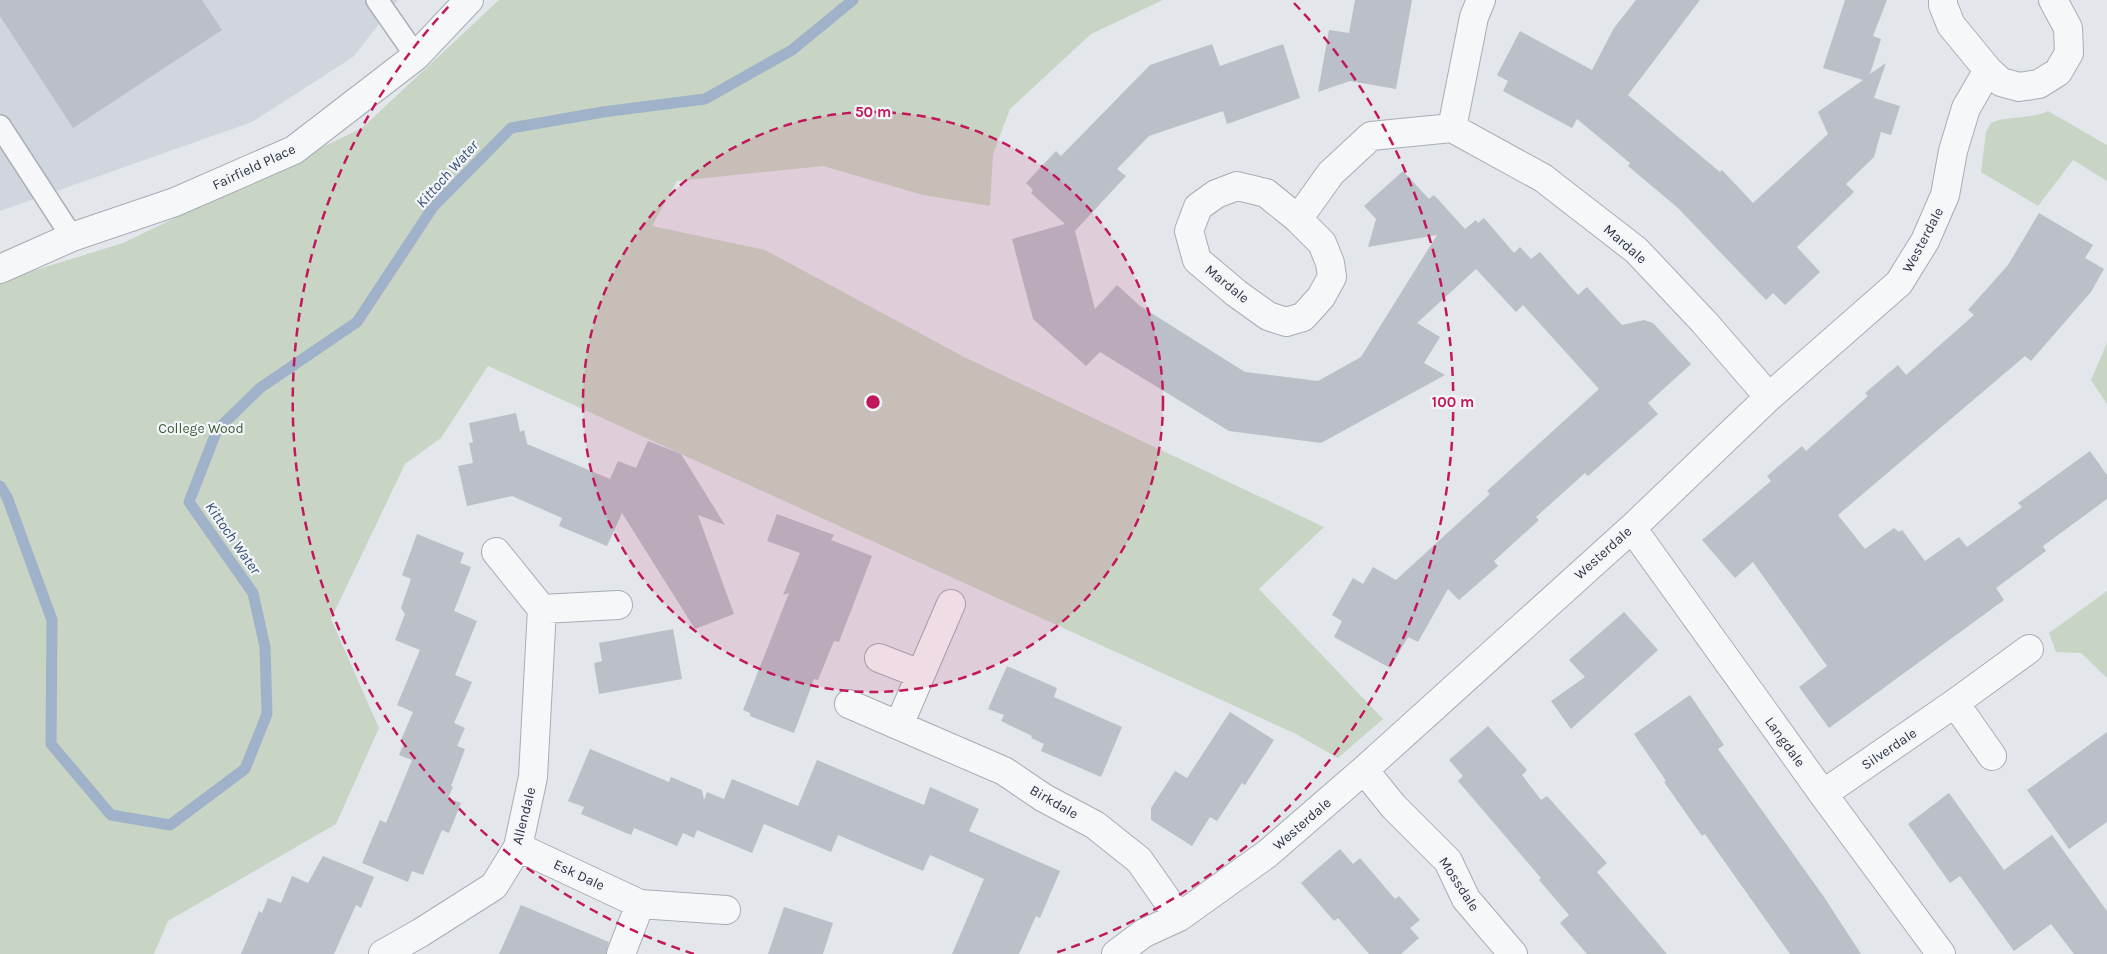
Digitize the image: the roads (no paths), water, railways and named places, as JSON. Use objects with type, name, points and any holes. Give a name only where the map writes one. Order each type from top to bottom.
[{"type":"street","name":"Fairfield Place","points":[[0,269],[72,237],[175,202],[294,150],[416,56],[470,0]]},
{"type":"street","points":[[1298,219],[1331,173],[1371,136],[1452,128],[1474,17],[1481,0]]},
{"type":"street","points":[[1943,0],[1943,5],[1951,24],[1988,70],[2001,82],[2019,87],[2039,84],[2058,72],[2069,53],[2068,28],[2053,0]]},
{"type":"street","name":"Westerdale","points":[[1116,954],[1144,933],[1179,917],[1267,854],[1364,770],[1632,528],[1769,397],[1899,283],[1925,241],[1945,195],[1953,151],[1966,108],[1988,70]]},
{"type":"street","name":"Mardale","points":[[1452,128],[1543,178],[1636,250],[1704,322],[1769,397]]},
{"type":"street","name":"Mardale","points":[[1237,186],[1266,193],[1298,219],[1322,244],[1330,263],[1332,277],[1321,297],[1303,317],[1286,322],[1268,316],[1236,293],[1197,260],[1189,231],[1198,207],[1216,194],[1237,186]]},
{"type":"street","name":"Langdale","points":[[1632,528],[1823,794],[1941,954]]},
{"type":"street","points":[[496,552],[542,609],[618,605]]},
{"type":"street","points":[[899,725],[951,604]]},
{"type":"street","name":"Allendale","points":[[383,954],[494,886],[518,848],[533,778],[542,609]]},
{"type":"street","name":"Silverdale","points":[[1823,794],[1955,703],[2029,648]]},
{"type":"street","points":[[879,658],[920,674]]},
{"type":"street","points":[[1955,703],[1992,756]]},
{"type":"street","name":"Birkdale","points":[[850,704],[1004,771],[1044,798],[1095,825],[1139,860],[1179,917]]},
{"type":"street","name":"Mossdale","points":[[1364,770],[1394,807],[1448,861],[1466,899],[1513,954]]},
{"type":"street","name":"Esk Dale","points":[[518,848],[640,904],[726,910]]},
{"type":"street","points":[[622,954],[640,904]]},
{"type":"lane","points":[[377,0],[416,56]]},
{"type":"lane","points":[[0,126],[72,237]]},
{"type":"waterway","name":"Kittoch Water","points":[[0,486],[7,497],[52,620],[51,744],[111,815],[170,825],[245,769],[267,714],[265,647],[253,593],[189,502],[217,430],[260,388],[357,322],[433,207],[511,128],[603,112],[705,99],[792,50],[853,0]]},
{"type":"park label","name":"College Wood","points":[[201,428]]}]
